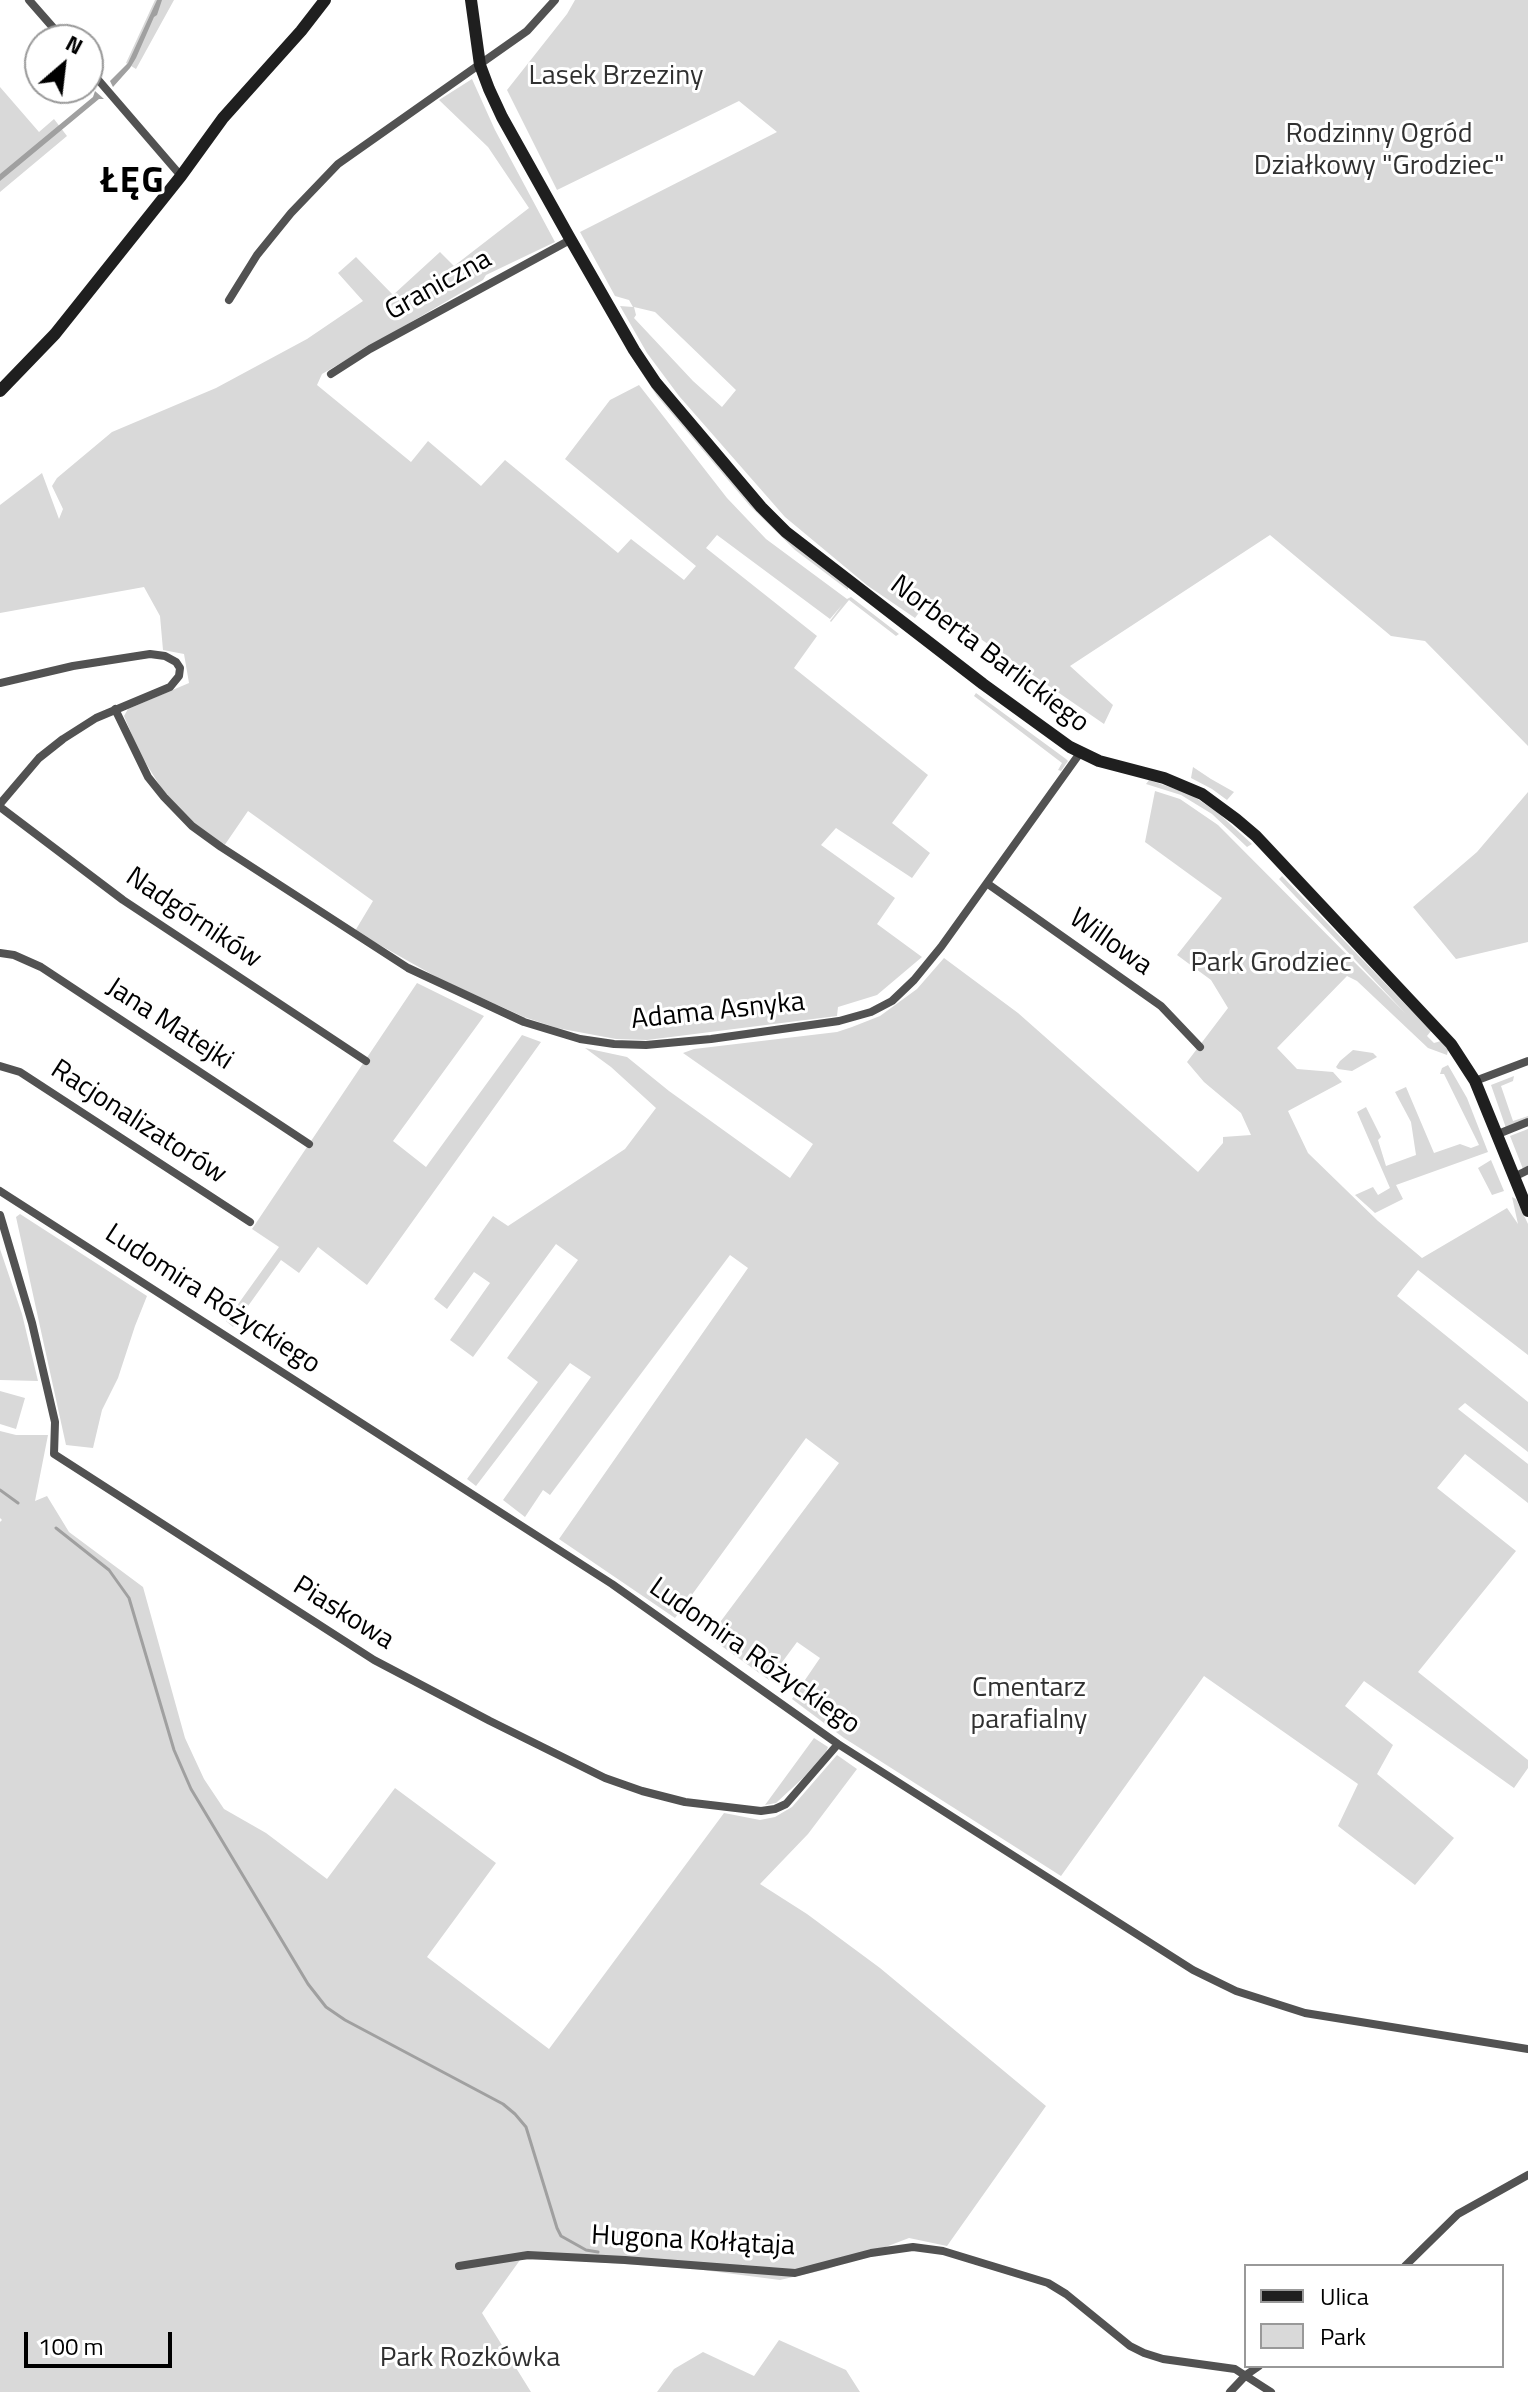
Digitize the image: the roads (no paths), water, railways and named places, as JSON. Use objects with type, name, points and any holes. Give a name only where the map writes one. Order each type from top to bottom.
[{"type":"street","points":[[29,0],[50,24]]},
{"type":"street","points":[[0,391],[55,334],[181,176],[223,118],[325,0]]},
{"type":"street","name":"Norberta Barlickiego","points":[[471,0],[480,65],[502,117],[570,240],[656,383],[761,507],[786,532],[1036,724],[1080,753],[1180,784],[1202,794],[1256,836],[1451,1044],[1475,1081],[1528,1211]]},
{"type":"street","points":[[229,300],[257,255],[291,213],[338,164],[527,31],[555,0]]},
{"type":"street","points":[[104,87],[181,176]]},
{"type":"street","name":"Graniczna","points":[[331,374],[370,349],[570,240]]},
{"type":"street","points":[[0,683],[73,666],[150,654],[165,656],[180,668],[179,676],[170,687],[96,718],[39,758],[0,806]]},
{"type":"street","name":"Adama Asnyka","points":[[115,709],[148,777],[177,812],[221,847],[408,968],[524,1022],[580,1039],[614,1044],[659,1044],[839,1021],[871,1012],[892,1001],[914,980],[988,884],[1080,753]]},
{"type":"street","name":"Nadgórników","points":[[0,806],[123,900],[366,1061]]},
{"type":"street","name":"Willowa","points":[[988,884],[1161,1006],[1200,1047]]},
{"type":"street","name":"Jana Matejki","points":[[0,953],[14,955],[41,967],[309,1144]]},
{"type":"street","points":[[1475,1081],[1528,1061]]},
{"type":"street","name":"Racjonalizatorów","points":[[0,1066],[20,1072],[250,1222]]},
{"type":"street","points":[[1498,1134],[1528,1122]]},
{"type":"street","points":[[1514,1177],[1528,1170]]},
{"type":"street","name":"Ludomira Różyckiego","points":[[2,1196],[612,1584],[838,1744],[1216,1982],[1305,2013],[1528,2049]]},
{"type":"street","name":"Piaskowa","points":[[0,1215],[32,1323],[55,1422],[54,1454],[393,1671],[586,1768],[642,1791],[704,1805],[761,1811],[786,1804],[838,1744]]},
{"type":"street","points":[[1407,2264],[1458,2214],[1528,2175]]},
{"type":"street","name":"Hugona Kołłątaja","points":[[459,2266],[528,2255],[795,2273],[871,2253],[913,2247],[943,2251],[1048,2283],[1130,2346],[1144,2353],[1163,2359],[1235,2369],[1271,2392]]},
{"type":"street","points":[[1230,2392],[1256,2368]]},
{"type":"waterway","points":[[0,1490],[18,1503]]},
{"type":"waterway","points":[[56,1528],[109,1570],[129,1598],[174,1750],[191,1789],[308,1984],[326,2007],[345,2020],[503,2104],[515,2114],[526,2127],[561,2236],[586,2250],[598,2252]]},
{"type":"district","name":"ŁĘG","points":[[133,183]]},
{"type":"park label","name":"Lasek Brzeziny","points":[[616,77]]},
{"type":"park label","name":"Rodzinny Ogród Działkowy \"Grodziec\"","points":[[1379,151]]},
{"type":"park label","name":"Park Grodziec","points":[[1271,964]]},
{"type":"park label","name":"Cmentarz parafialny","points":[[1029,1705]]},
{"type":"park label","name":"Park Rozkówka","points":[[470,2359]]}]
